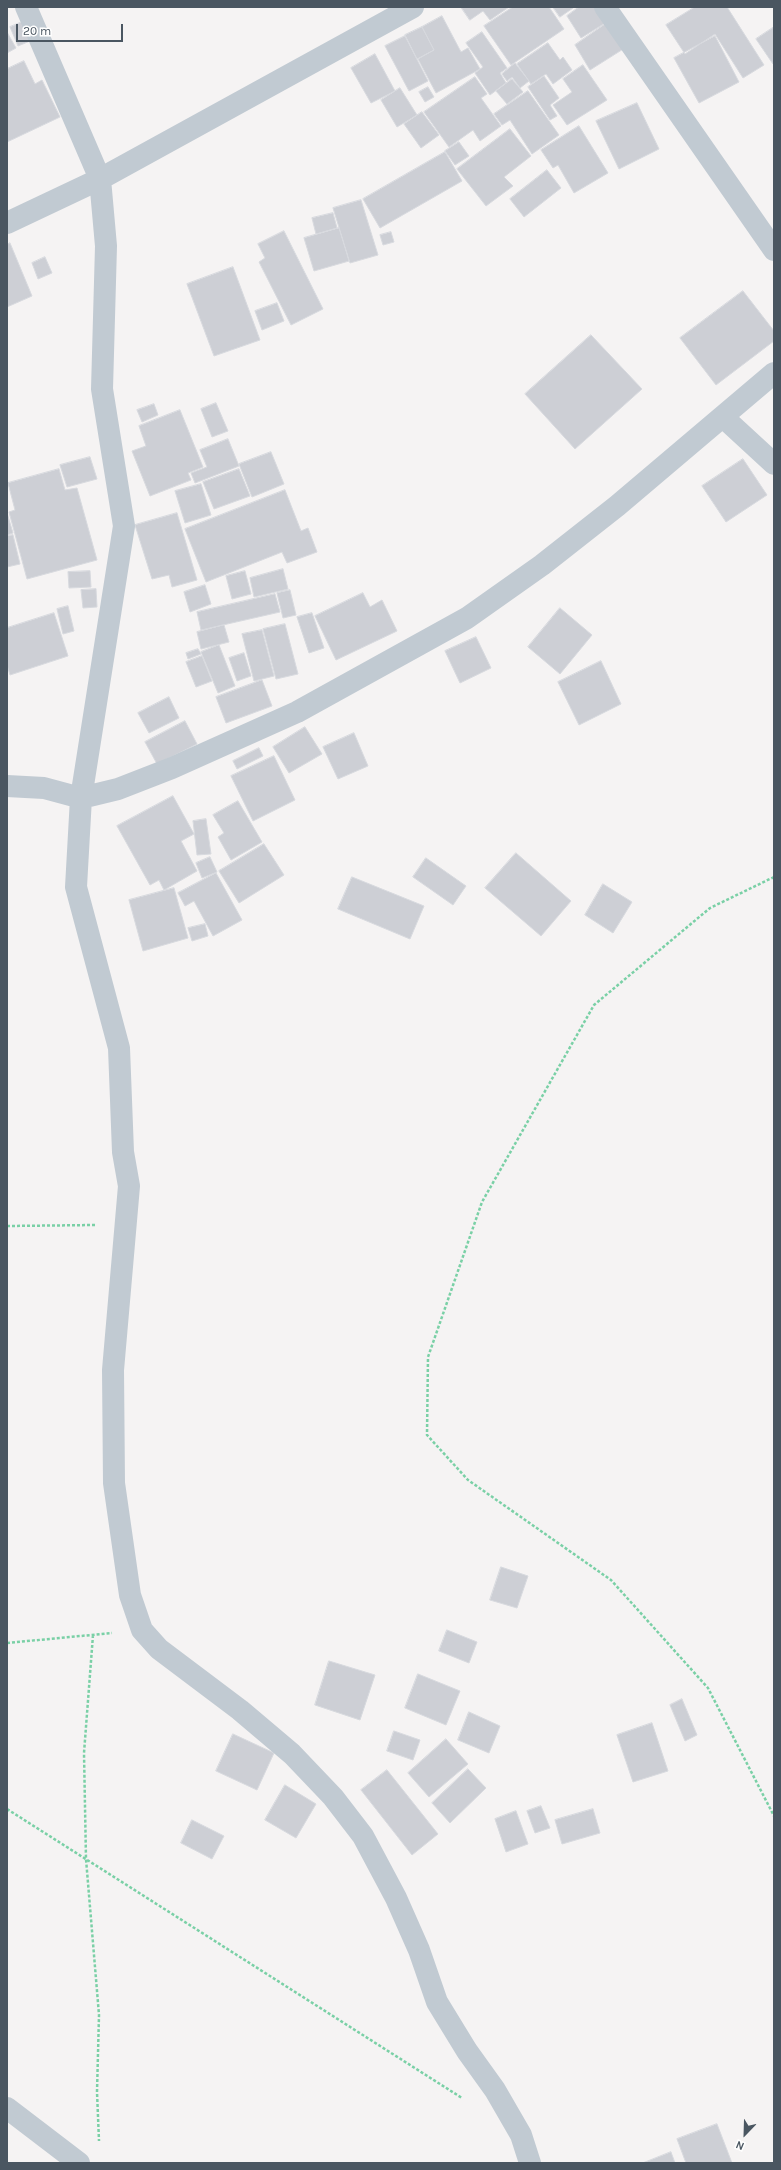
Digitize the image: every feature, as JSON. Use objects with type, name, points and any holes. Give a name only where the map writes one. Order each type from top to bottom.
[{"type":"street","points":[[26,7],[100,179],[106,246],[102,390],[124,526],[81,798],[76,887],[119,1048],[123,1152],[129,1186],[113,1370],[114,1483],[130,1595],[142,1630],[159,1649],[240,1710],[292,1754],[333,1797],[363,1836],[396,1898],[419,1950],[437,2002],[467,2051],[495,2090],[521,2135],[530,2163]]},
{"type":"street","points":[[7,223],[100,179],[413,7]]},
{"type":"street","points":[[605,7],[774,250]]},
{"type":"street","points":[[7,786],[44,788],[81,798],[118,789],[172,768],[297,712],[467,618],[542,565],[617,506],[774,373]]},
{"type":"street","points":[[723,417],[774,464]]},
{"type":"street","points":[[7,2108],[79,2163]]},
{"type":"path","points":[[774,877],[710,908],[594,1005],[482,1202],[428,1357],[427,1435],[468,1480],[611,1580],[708,1688],[774,1816]]},
{"type":"path","points":[[7,1226],[126,1225]]},
{"type":"path","points":[[7,1643],[142,1630]]},
{"type":"path","points":[[93,1635],[84,1753],[86,1859],[99,2015],[97,2092],[99,2147]]},
{"type":"path","points":[[7,1809],[467,2101]]},
{"type":"building","points":[[461,7],[509,7],[490,20],[483,11],[470,20]]},
{"type":"building","points":[[513,7],[549,7],[564,29],[511,65],[484,26]]},
{"type":"building","points":[[553,7],[572,7],[573,8],[560,17]]},
{"type":"building","points":[[579,7],[601,7],[610,20],[581,38],[567,16]]},
{"type":"building","points":[[695,7],[727,7],[764,65],[743,78],[715,34],[685,54],[666,25]]},
{"type":"building","points":[[442,16],[461,52],[468,48],[480,69],[436,93],[418,59],[434,50],[422,27]]},
{"type":"building","points":[[27,20],[35,39],[18,46],[10,27]]},
{"type":"building","points":[[611,20],[628,46],[590,70],[575,45]]},
{"type":"building","points":[[422,27],[434,50],[417,59],[405,35]]},
{"type":"building","points":[[774,27],[774,64],[773,64],[756,39]]},
{"type":"building","points":[[7,32],[16,48],[7,53]]},
{"type":"building","points":[[482,32],[507,68],[500,73],[506,83],[490,95],[475,73],[483,67],[466,43]]},
{"type":"building","points":[[405,36],[428,81],[409,91],[385,46]]},
{"type":"building","points":[[715,36],[739,82],[699,103],[674,58]]},
{"type":"building","points":[[548,43],[560,60],[563,57],[572,70],[553,84],[546,74],[531,84],[517,64]]},
{"type":"building","points":[[375,54],[395,91],[371,103],[351,68]]},
{"type":"building","points":[[24,61],[35,84],[42,80],[60,117],[7,142],[7,69]]},
{"type":"building","points":[[515,63],[529,81],[520,88],[512,77],[507,81],[502,74]]},
{"type":"building","points":[[583,65],[607,100],[567,125],[553,105],[572,92],[563,79]]},
{"type":"building","points":[[544,76],[559,98],[550,105],[557,116],[550,120],[528,87]]},
{"type":"building","points":[[475,77],[487,94],[481,98],[501,126],[480,141],[473,130],[449,147],[424,112]]},
{"type":"building","points":[[512,79],[523,92],[507,104],[496,91]]},
{"type":"building","points":[[428,87],[434,97],[425,102],[419,92]]},
{"type":"building","points":[[400,88],[417,115],[397,127],[381,100]]},
{"type":"building","points":[[528,91],[559,135],[532,154],[510,120],[502,125],[494,114]]},
{"type":"building","points":[[637,103],[659,149],[619,169],[596,121]]},
{"type":"building","points":[[422,112],[439,135],[421,148],[404,124]]},
{"type":"building","points":[[579,126],[608,173],[574,193],[558,165],[553,168],[541,150]]},
{"type":"building","points":[[510,129],[531,156],[504,177],[513,186],[486,206],[457,169]]},
{"type":"building","points":[[459,142],[469,156],[455,165],[445,151]]},
{"type":"building","points":[[445,152],[462,181],[380,228],[363,199]]},
{"type":"building","points":[[547,170],[561,188],[524,217],[510,199]]},
{"type":"building","points":[[361,200],[378,255],[350,263],[333,208]]},
{"type":"building","points":[[333,213],[337,228],[316,234],[312,218]]},
{"type":"building","points":[[339,228],[349,261],[314,271],[304,238]]},
{"type":"building","points":[[284,231],[323,309],[291,325],[259,262],[265,258],[258,244]]},
{"type":"building","points":[[391,232],[394,242],[383,245],[380,235]]},
{"type":"building","points":[[10,243],[32,296],[7,307],[7,245]]},
{"type":"building","points":[[45,257],[52,273],[38,279],[32,263]]},
{"type":"building","points":[[233,267],[260,340],[214,356],[187,284]]},
{"type":"building","points":[[743,291],[774,331],[774,341],[716,385],[680,338]]},
{"type":"building","points":[[277,303],[284,321],[262,330],[255,311]]},
{"type":"building","points":[[591,335],[642,389],[575,449],[525,394]]},
{"type":"building","points":[[216,403],[228,431],[212,437],[201,409]]},
{"type":"building","points":[[154,404],[158,415],[142,422],[137,410]]},
{"type":"building","points":[[180,410],[203,467],[188,473],[191,480],[150,496],[132,451],[146,446],[139,426]]},
{"type":"building","points":[[228,439],[239,466],[195,483],[191,473],[207,467],[200,450]]},
{"type":"building","points":[[271,452],[284,484],[252,497],[239,464]]},
{"type":"building","points":[[90,457],[97,479],[67,487],[60,465]]},
{"type":"building","points":[[743,459],[767,495],[726,522],[702,486]]},
{"type":"building","points":[[59,469],[65,490],[77,488],[97,560],[27,579],[9,512],[15,510],[8,483]]},
{"type":"building","points":[[239,469],[250,496],[214,509],[203,482]]},
{"type":"building","points":[[201,484],[211,515],[185,523],[175,491]]},
{"type":"building","points":[[285,490],[301,531],[308,528],[317,552],[287,563],[282,552],[206,582],[185,529]]},
{"type":"building","points":[[7,513],[13,533],[7,535]]},
{"type":"building","points":[[177,513],[197,580],[172,587],[169,575],[152,579],[135,525]]},
{"type":"building","points":[[13,535],[20,564],[7,567],[7,536]]},
{"type":"building","points":[[283,569],[288,589],[254,597],[250,578]]},
{"type":"building","points":[[90,571],[91,587],[69,588],[68,572]]},
{"type":"building","points":[[245,571],[251,594],[232,599],[226,576]]},
{"type":"building","points":[[205,585],[211,604],[190,612],[184,592]]},
{"type":"building","points":[[96,589],[97,607],[83,608],[81,590]]},
{"type":"building","points":[[290,590],[296,615],[283,618],[277,593]]},
{"type":"building","points":[[363,593],[370,607],[382,600],[397,631],[336,660],[315,616]]},
{"type":"building","points":[[275,594],[280,612],[201,630],[197,612]]},
{"type":"building","points":[[68,606],[74,631],[63,634],[57,609]]},
{"type":"building","points":[[560,608],[592,635],[560,674],[528,647]]},
{"type":"building","points":[[54,613],[68,656],[10,675],[7,665],[7,628]]},
{"type":"building","points":[[312,613],[324,648],[309,653],[297,617]]},
{"type":"building","points":[[285,624],[298,674],[276,679],[263,629]]},
{"type":"building","points":[[224,625],[229,642],[201,649],[197,632]]},
{"type":"building","points":[[262,630],[274,676],[254,681],[242,634]]},
{"type":"building","points":[[476,637],[491,668],[460,683],[445,651]]},
{"type":"building","points":[[219,645],[235,686],[218,693],[201,652]]},
{"type":"building","points":[[198,649],[201,654],[188,659],[186,653]]},
{"type":"building","points":[[244,653],[251,676],[237,681],[229,658]]},
{"type":"building","points":[[202,656],[212,681],[196,687],[186,662]]},
{"type":"building","points":[[601,661],[621,704],[579,725],[558,682]]},
{"type":"building","points":[[262,680],[272,706],[226,723],[216,697]]},
{"type":"building","points":[[169,697],[179,718],[149,733],[138,713]]},
{"type":"building","points":[[185,721],[197,744],[157,764],[145,742]]},
{"type":"building","points":[[305,727],[322,754],[289,773],[273,747]]},
{"type":"building","points":[[354,733],[368,766],[338,779],[323,747]]},
{"type":"building","points":[[259,748],[263,756],[237,769],[233,761]]},
{"type":"building","points":[[274,756],[295,800],[253,821],[231,776]]},
{"type":"building","points":[[173,796],[194,834],[181,841],[197,871],[164,890],[159,880],[150,885],[117,826]]},
{"type":"building","points":[[238,801],[262,842],[231,860],[218,837],[224,833],[213,815]]},
{"type":"building","points":[[206,819],[211,854],[197,855],[193,821]]},
{"type":"building","points":[[264,844],[284,875],[239,903],[219,871]]},
{"type":"building","points":[[516,853],[571,901],[541,936],[485,888]]},
{"type":"building","points":[[210,857],[217,872],[202,878],[196,863]]},
{"type":"building","points":[[426,858],[466,886],[453,905],[413,877]]},
{"type":"building","points":[[216,873],[242,920],[213,936],[194,901],[185,906],[178,893]]},
{"type":"building","points":[[352,877],[424,906],[410,939],[338,909]]},
{"type":"building","points":[[603,884],[632,902],[613,933],[585,915]]},
{"type":"building","points":[[174,888],[188,938],[143,951],[129,900]]},
{"type":"building","points":[[205,924],[208,936],[192,941],[188,928]]},
{"type":"building","points":[[501,1567],[528,1576],[517,1608],[490,1600]]},
{"type":"building","points":[[447,1630],[477,1642],[469,1663],[439,1651]]},
{"type":"building","points":[[329,1661],[375,1675],[360,1720],[315,1705]]},
{"type":"building","points":[[418,1674],[460,1691],[446,1725],[405,1708]]},
{"type":"building","points":[[682,1699],[697,1735],[685,1741],[670,1705]]},
{"type":"building","points":[[469,1712],[500,1726],[489,1753],[458,1740]]},
{"type":"building","points":[[652,1723],[668,1771],[633,1782],[617,1735]]},
{"type":"building","points":[[394,1731],[420,1740],[413,1760],[387,1751]]},
{"type":"building","points":[[233,1734],[274,1753],[257,1790],[216,1771]]},
{"type":"building","points":[[446,1739],[468,1764],[429,1797],[408,1773]]},
{"type":"building","points":[[468,1769],[486,1788],[450,1823],[432,1803]]},
{"type":"building","points":[[387,1770],[438,1834],[412,1855],[361,1790]]},
{"type":"building","points":[[285,1785],[316,1804],[296,1838],[265,1820]]},
{"type":"building","points":[[541,1806],[550,1828],[535,1833],[527,1811]]},
{"type":"building","points":[[593,1809],[600,1833],[562,1844],[555,1820]]},
{"type":"building","points":[[516,1811],[528,1844],[506,1852],[495,1819]]},
{"type":"building","points":[[192,1820],[224,1836],[212,1859],[181,1843]]},
{"type":"building","points":[[717,2124],[732,2163],[686,2163],[677,2139]]},
{"type":"building","points":[[671,2152],[675,2163],[643,2163]]}]
